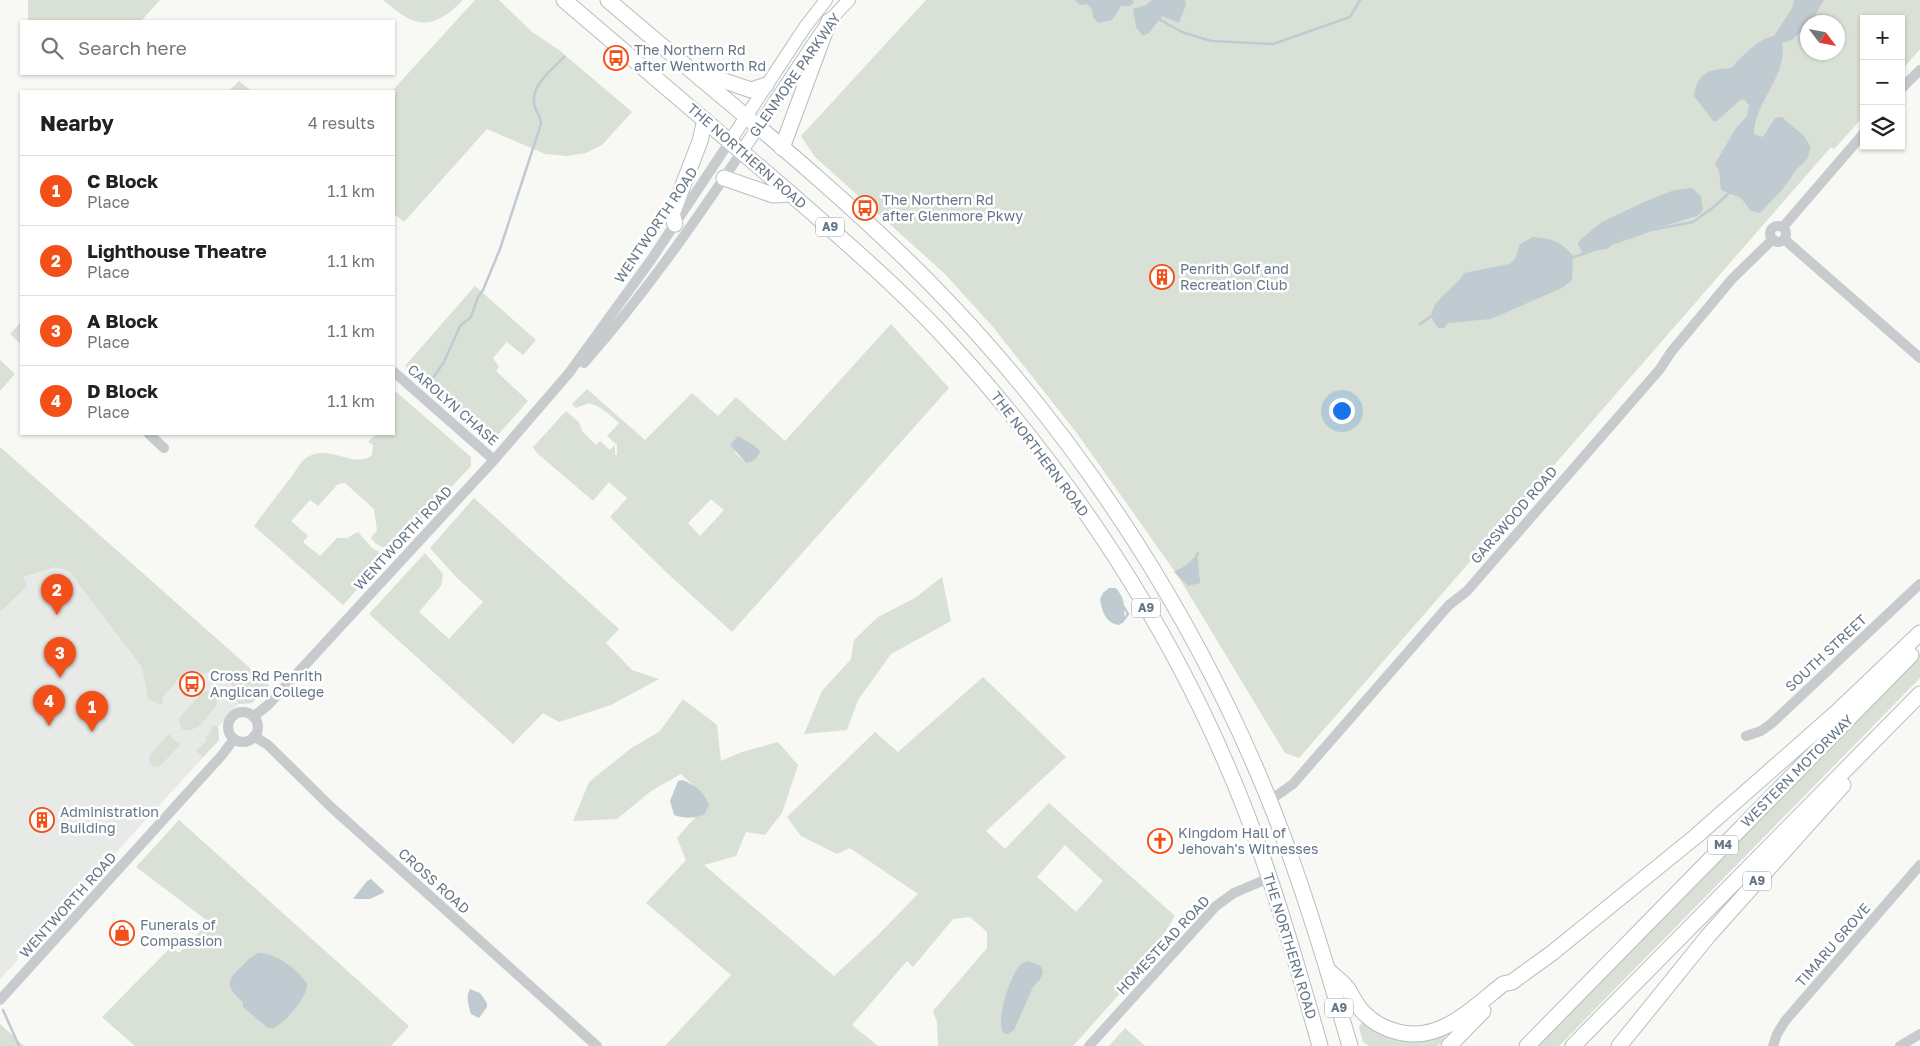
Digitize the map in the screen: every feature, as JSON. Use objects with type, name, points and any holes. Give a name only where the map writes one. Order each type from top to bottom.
[{"type":"highway","name":"THE NORTHERN ROAD","points":[[564,0],[849,244],[935,328],[1011,414],[1050,462],[1136,589],[1194,698],[1246,812],[1269,878],[1320,1046]]},
{"type":"highway","name":"THE NORTHERN ROAD","points":[[608,0],[840,197],[930,283],[986,344],[1072,450],[1133,540],[1189,634],[1245,746],[1269,801],[1300,883],[1350,1046]]},
{"type":"highway","points":[[782,148],[829,21]]},
{"type":"highway","points":[[701,79],[716,78],[751,90],[766,86]]},
{"type":"highway","points":[[675,224],[672,214],[700,141],[705,120]]},
{"type":"highway","points":[[724,178],[773,194],[791,194]]},
{"type":"highway","name":"M4","points":[[1327,969],[1347,988],[1364,1014],[1377,1024],[1406,1034],[1423,1034],[1439,1030],[1460,1017],[1503,984],[1512,982],[1552,953],[1695,838],[1836,713],[1920,633]]},
{"type":"highway","name":"WESTERN MOTORWAY","points":[[1527,1046],[1920,646]]},
{"type":"highway","name":"M4","points":[[1573,1046],[1920,694]]},
{"type":"highway","name":"A9","points":[[1619,1046],[1715,929],[1872,754],[1880,734]]},
{"type":"highway","name":"M4","points":[[1449,1046],[1475,1018],[1508,991],[1512,982]]},
{"type":"main road","name":"GLENMORE PARKWAY","points":[[736,146],[745,117],[805,27],[826,0]]},
{"type":"main road","name":"GLENMORE PARKWAY","points":[[736,146],[757,127],[829,21],[849,0]]},
{"type":"street","points":[[1905,85],[1920,70]]},
{"type":"street","points":[[1783,228],[1860,138]]},
{"type":"street","name":"WENTWORTH ROAD","points":[[569,373],[584,363],[635,302],[686,234],[724,178],[736,146]]},
{"type":"street","name":"WENTWORTH ROAD","points":[[253,716],[268,705],[494,460],[569,373],[675,224],[736,146]]},
{"type":"street","points":[[1778,226],[1783,228],[1786,233],[1784,239],[1780,242],[1773,239],[1771,234],[1773,229],[1778,226]]},
{"type":"street","name":"GARSWOOD ROAD","points":[[1269,801],[1293,784],[1449,605],[1467,591],[1660,369],[1671,352],[1732,279],[1773,239]]},
{"type":"street","points":[[1784,239],[1920,358]]},
{"type":"street","name":"CAROLYN CHASE","points":[[395,373],[494,460]]},
{"type":"street","points":[[150,435],[164,448]]},
{"type":"street","name":"SOUTH STREET","points":[[1746,736],[1761,731],[1772,723],[1920,584]]},
{"type":"street","points":[[241,712],[253,716],[257,725],[254,736],[243,742],[234,739],[228,729],[230,720],[234,715],[241,712]]},
{"type":"street","name":"CROSS ROAD","points":[[254,736],[268,745],[331,807],[597,1046]]},
{"type":"street","name":"WENTWORTH ROAD","points":[[0,1000],[210,770],[234,739]]},
{"type":"street","name":"TIMARU GROVE","points":[[1773,1046],[1785,1021],[1920,865]]},
{"type":"street","name":"HOMESTEAD ROAD","points":[[1089,1046],[1216,906],[1234,894],[1269,878]]},
{"type":"street","points":[[1900,1046],[1920,1034]]},
{"type":"shaded area","points":[[28,0],[160,0],[142,20],[28,20]]},
{"type":"shaded area","points":[[383,0],[463,0],[442,17],[423,22],[414,21]]},
{"type":"shaded area","points":[[475,0],[499,0],[532,32],[559,50],[632,112],[602,145],[586,153],[567,156],[545,154],[487,129],[404,222],[395,215],[395,90],[393,90]]},
{"type":"shaded area","points":[[926,0],[1920,0],[1920,49],[1905,66],[1905,15],[1860,15],[1860,120],[1834,149],[1831,147],[1299,758],[1285,753],[1178,576],[1076,432],[993,327],[944,273],[815,157],[801,136]]},
{"type":"shaded area","points":[[1075,0],[1132,0],[1134,2],[1130,6],[1121,6],[1112,20],[1099,23],[1093,18],[1092,9],[1087,4],[1080,5]]},
{"type":"shaded area","points":[[1152,0],[1185,0],[1186,5],[1179,23],[1162,16],[1149,33],[1143,36],[1136,27],[1133,9],[1146,5]]},
{"type":"shaded area","points":[[1794,0],[1824,0],[1815,15],[1800,15],[1800,33],[1792,40],[1782,43],[1783,55],[1780,67],[1759,111],[1755,122],[1754,134],[1763,137],[1775,118],[1782,117],[1804,136],[1811,147],[1807,159],[1760,213],[1751,211],[1741,198],[1721,190],[1719,171],[1715,164],[1736,128],[1747,116],[1749,105],[1744,99],[1739,101],[1717,121],[1713,121],[1694,96],[1701,77],[1717,69],[1731,68],[1756,44],[1774,36],[1792,8]]},
{"type":"shaded area","points":[[239,81],[250,90],[230,90]]},
{"type":"shaded area","points":[[1692,188],[1701,196],[1703,210],[1697,216],[1618,240],[1607,249],[1582,253],[1578,244],[1581,239],[1602,222],[1674,190]]},
{"type":"shaded area","points":[[1533,237],[1545,238],[1556,242],[1569,251],[1573,256],[1572,280],[1562,288],[1491,319],[1448,323],[1444,328],[1439,328],[1433,320],[1434,306],[1464,273],[1509,264],[1515,259],[1520,244]]},
{"type":"shaded area","points":[[475,286],[536,340],[523,355],[507,342],[493,358],[499,367],[496,371],[528,401],[495,438],[487,438],[405,366]]},
{"type":"shaded area","points":[[20,323],[20,343],[10,334]]},
{"type":"shaded area","points":[[891,324],[949,388],[732,632],[667,573],[610,517],[627,498],[609,482],[593,501],[537,453],[533,447],[566,411],[579,422],[582,431],[596,445],[600,441],[610,450],[615,445],[615,455],[617,455],[617,445],[607,436],[619,423],[605,411],[594,405],[589,403],[576,408],[572,404],[587,389],[645,440],[692,393],[718,416],[736,397],[785,441]],"holes":[[[738,436],[752,444],[750,463],[746,463],[735,453]],[[711,499],[724,510],[700,536],[688,523]]]},
{"type":"shaded area","points":[[0,360],[15,374],[0,391]]},
{"type":"shaded area","points":[[395,391],[471,457],[471,466],[392,551],[376,544],[371,538],[377,530],[374,509],[345,483],[338,484],[318,506],[310,500],[291,521],[308,536],[303,542],[320,556],[337,538],[347,538],[358,532],[372,548],[387,556],[343,605],[254,526],[306,458],[314,454],[323,453],[357,460],[365,459],[372,455],[373,445],[368,442],[374,437],[395,435]]},
{"type":"shaded area","points":[[738,436],[760,451],[753,461],[746,463],[730,445]]},
{"type":"shaded area","points":[[0,447],[269,685],[252,703],[239,704],[218,727],[219,740],[32,944],[26,945],[18,954],[18,960],[0,979]]},
{"type":"shaded area","points":[[0,447],[269,685],[252,703],[239,704],[233,687],[227,679],[222,675],[210,672],[197,675],[186,682],[180,677],[162,698],[164,701],[161,705],[148,699],[142,667],[69,571],[55,567],[23,577],[27,586],[0,612]]},
{"type":"shaded area","points":[[474,498],[619,629],[606,643],[632,670],[659,679],[611,705],[559,722],[543,713],[513,744],[369,614],[425,553],[443,574],[441,586],[419,612],[449,639],[483,602],[456,577],[430,548]]},
{"type":"shaded area","points":[[1195,557],[1198,559],[1200,583],[1188,586],[1174,572],[1185,566]]},
{"type":"shaded area","points":[[942,577],[951,621],[891,654],[858,700],[847,730],[804,734],[822,691],[851,659],[854,640],[878,617],[915,598]]},
{"type":"shaded area","points":[[1109,588],[1116,588],[1123,600],[1124,621],[1119,625],[1107,619],[1102,608],[1100,599]]},
{"type":"shaded area","points":[[1920,654],[1920,678],[1559,1046],[1535,1046]]},
{"type":"shaded area","points":[[983,677],[1066,757],[986,831],[1005,849],[1049,803],[1175,916],[1141,970],[1073,1046],[938,1046],[937,1022],[933,1011],[987,948],[987,932],[970,917],[953,919],[913,967],[907,961],[852,1025],[878,1046],[665,1046],[731,975],[646,903],[686,860],[677,838],[698,814],[706,798],[681,774],[651,791],[617,819],[573,821],[589,782],[630,749],[660,731],[683,699],[717,725],[721,761],[742,752],[778,742],[798,765],[782,813],[765,835],[746,832],[736,856],[704,865],[834,976],[918,894],[850,848],[837,854],[801,836],[787,817],[875,732],[898,752]],"holes":[[[1065,845],[1103,881],[1076,912],[1037,877]]]},
{"type":"shaded area","points":[[209,691],[216,696],[217,705],[197,727],[187,730],[182,729],[179,721],[180,717],[203,692]]},
{"type":"shaded area","points":[[215,725],[218,727],[219,740],[203,757],[196,751],[207,740],[205,738],[212,730],[210,727]]},
{"type":"shaded area","points":[[169,734],[181,744],[161,765],[158,767],[151,765],[149,762],[150,755]]},
{"type":"shaded area","points":[[683,780],[705,796],[709,805],[704,815],[689,818],[674,815],[670,801],[678,781]]},
{"type":"shaded area","points":[[179,820],[409,1026],[391,1046],[135,1046],[102,1017],[171,947],[179,953],[209,922],[136,867]]},
{"type":"shaded area","points":[[371,879],[384,891],[383,893],[370,899],[353,899],[367,881]]},
{"type":"shaded area","points":[[259,953],[272,956],[286,963],[307,984],[300,1003],[284,1021],[273,1029],[267,1027],[243,1007],[243,1002],[234,993],[230,985],[230,981],[235,973],[249,959]]},
{"type":"shaded area","points":[[1028,961],[1041,966],[1043,973],[1033,987],[1014,1030],[1008,1034],[1003,1033],[1001,1018],[1005,997],[1017,970],[1021,964]]},
{"type":"shaded area","points":[[470,989],[480,993],[487,1003],[487,1007],[479,1018],[471,1014],[468,1005]]},
{"type":"shaded area","points":[[1362,1022],[1384,1035],[1404,1040],[1414,1040],[1449,1032],[1438,1046],[1369,1046],[1363,1042],[1359,1027]]},
{"type":"shaded area","points":[[0,1024],[24,1046],[0,1046]]},
{"type":"shaded area","points":[[1125,1028],[1145,1046],[1109,1046]]},
{"type":"waterway","points":[[1157,18],[1182,32],[1211,41],[1273,44],[1350,17],[1360,0]]},
{"type":"waterway","points":[[426,388],[444,362],[460,326],[471,317],[478,297],[483,290],[500,249],[541,124],[534,105],[536,89],[544,77],[564,57]]},
{"type":"waterway","points":[[1614,243],[1651,230],[1693,222],[1715,206],[1731,191]]},
{"type":"waterway","points":[[1571,258],[1592,251]]},
{"type":"waterway","points":[[1420,324],[1433,315]]},
{"type":"waterway","points":[[1195,560],[1198,553]]},
{"type":"waterway","points":[[1122,622],[1128,614],[1124,607]]},
{"type":"waterway","points":[[3,1010],[19,1046]]},
{"type":"place","name":"The Northern Rd after Wentworth Rd","points":[[616,58]]},
{"type":"place","name":"The Northern Rd after Glenmore Pkwy","points":[[865,208]]},
{"type":"place","name":"Penrith Golf and Recreation Club","points":[[1162,277]]},
{"type":"place","name":"Lighthouse Theatre","points":[[57,615]]},
{"type":"place","name":"A Block","points":[[60,678]]},
{"type":"place","name":"Cross Rd Penrith Anglican College","points":[[192,684]]},
{"type":"place","name":"D Block","points":[[49,726]]},
{"type":"place","name":"C Block","points":[[92,732]]},
{"type":"place","name":"Administration Building","points":[[42,820]]},
{"type":"place","name":"Kingdom Hall of Jehovah's Witnesses","points":[[1160,841]]},
{"type":"place","name":"Funerals of Compassion","points":[[122,933]]}]
